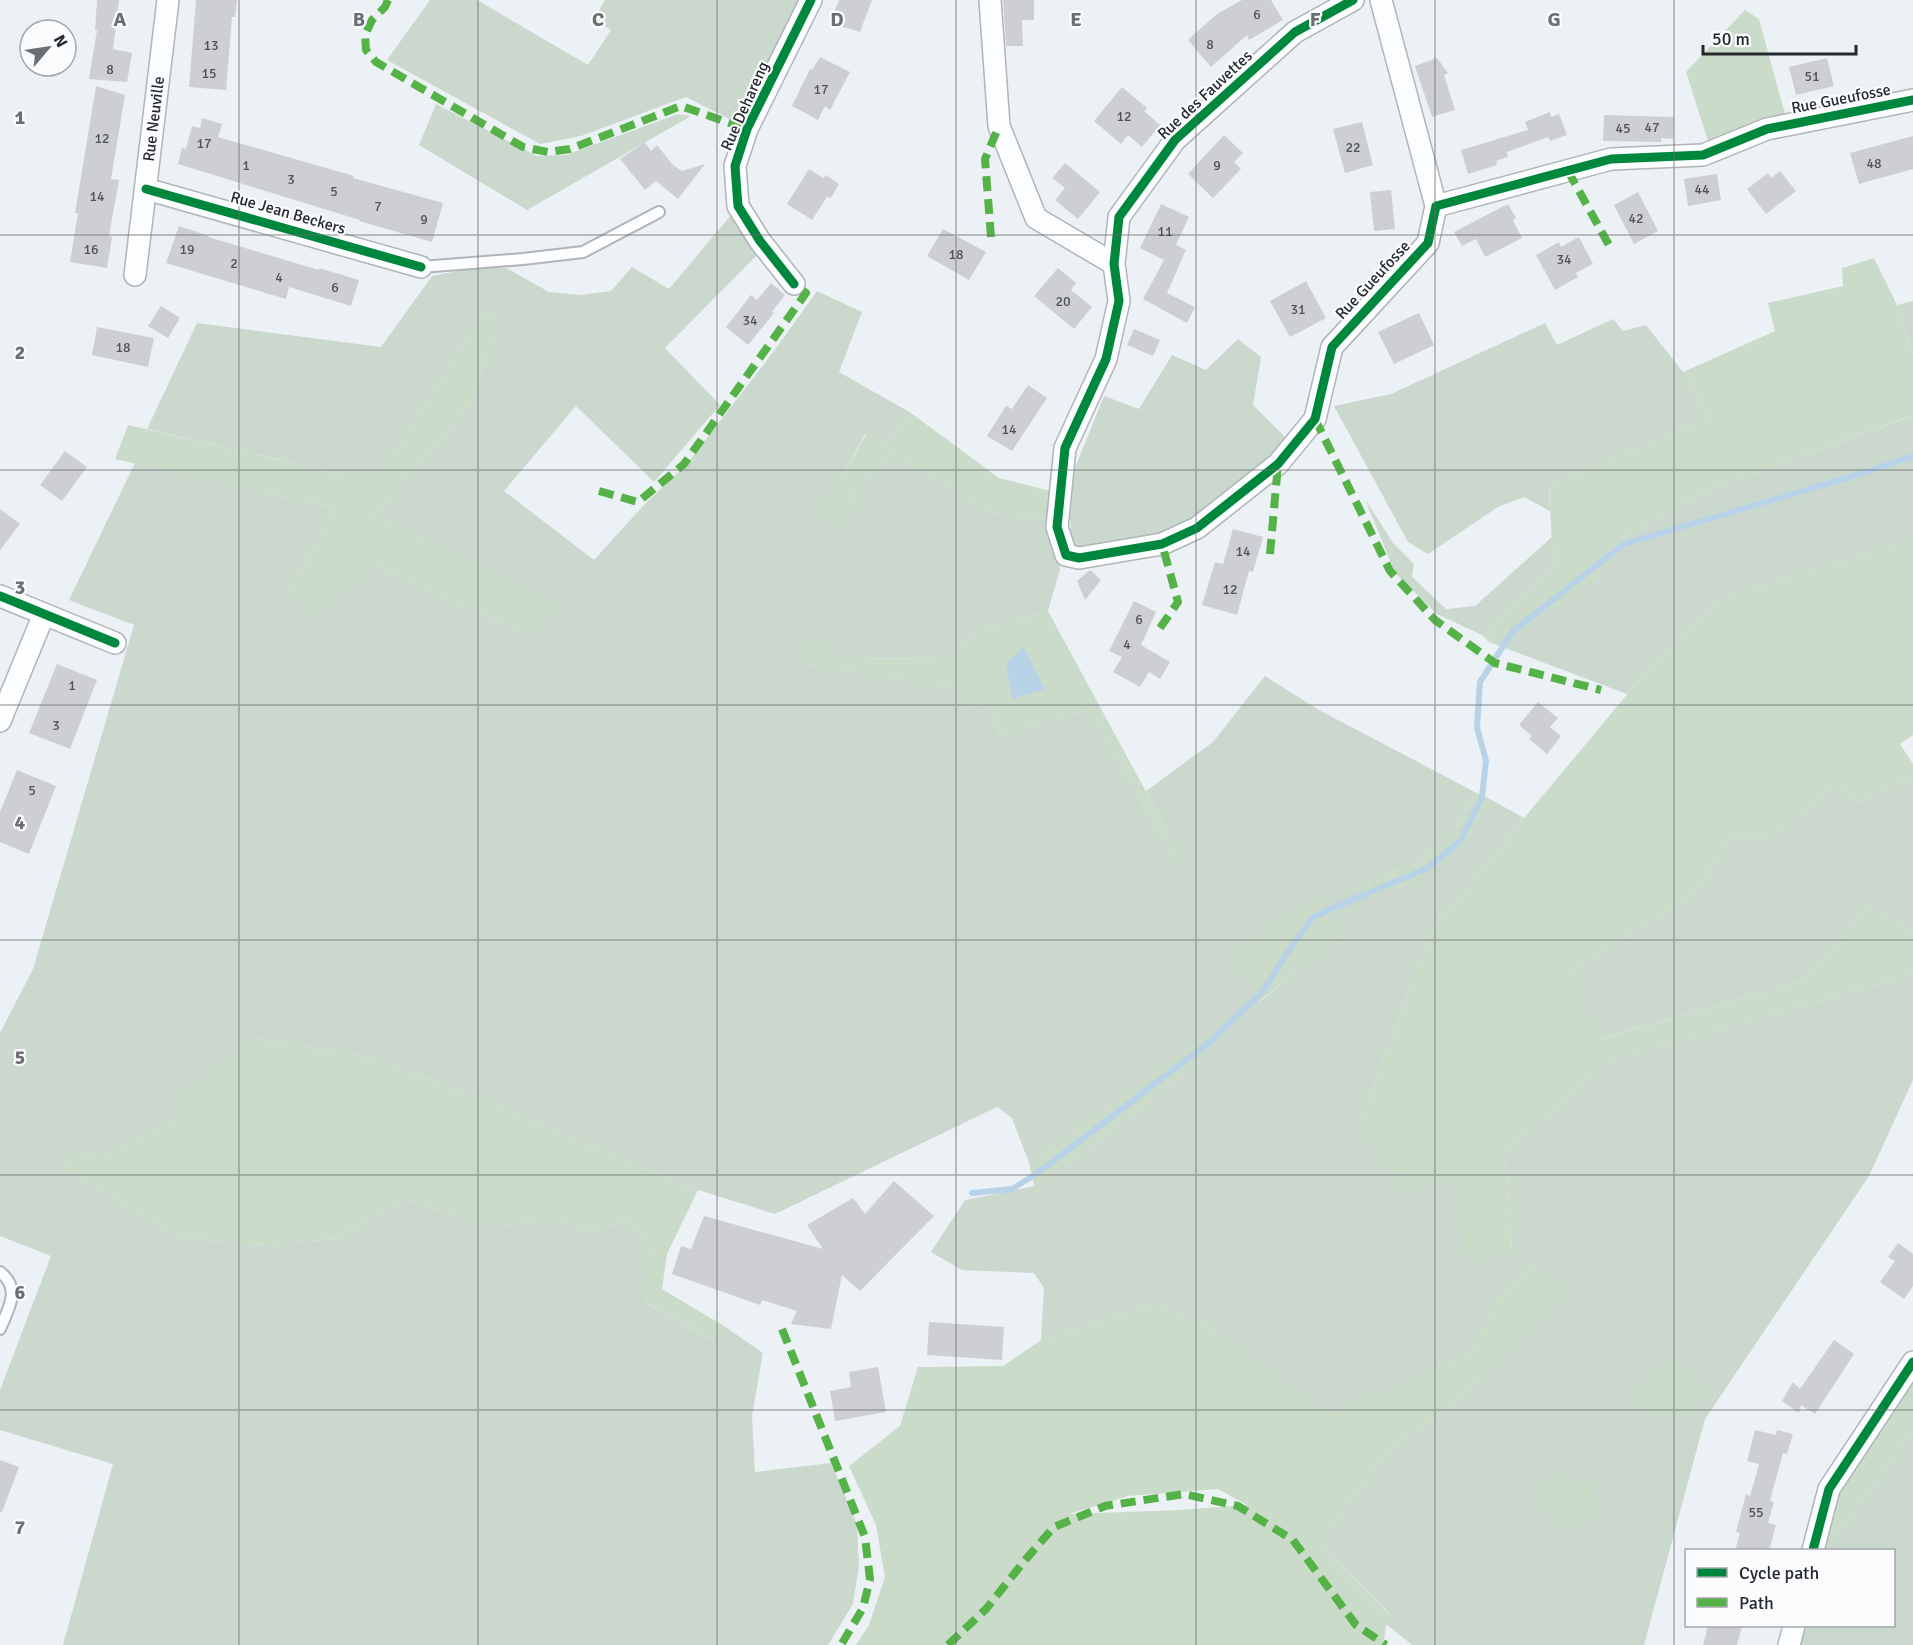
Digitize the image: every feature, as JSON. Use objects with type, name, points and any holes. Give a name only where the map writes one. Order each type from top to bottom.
[{"type":"street","name":"Rue Neuville","points":[[135,275],[168,0]]},
{"type":"street","name":"Rue Dehareng","points":[[794,284],[760,241],[738,206],[735,166],[747,129],[811,0]]},
{"type":"street","points":[[990,0],[999,126],[1036,218],[1114,264]]},
{"type":"street","name":"Rue des Fauvettes","points":[[1066,555],[1057,527],[1065,448],[1106,359],[1119,301],[1114,264],[1119,217],[1175,140],[1295,32],[1353,0]]},
{"type":"street","points":[[1382,0],[1436,206]]},
{"type":"street","name":"Rue Gueufosse","points":[[1066,555],[1079,558],[1162,544],[1197,528],[1278,464],[1315,419],[1332,347],[1428,243],[1436,206],[1611,159],[1703,155],[1767,129],[1913,100]]},
{"type":"street","name":"Rue Jean Beckers","points":[[146,189],[421,267]]},
{"type":"street","points":[[0,596],[115,643]]},
{"type":"street","points":[[0,721],[44,614]]},
{"type":"street","points":[[1814,1549],[1829,1489],[1913,1362]]},
{"type":"street","points":[[1789,1645],[1794,1627]]},
{"type":"lane","points":[[421,267],[582,252],[659,213]]},
{"type":"lane","points":[[0,1272],[7,1278],[13,1298],[0,1329]]},
{"type":"shaded area","points":[[430,0],[477,0],[588,65],[611,30],[594,19],[605,0],[801,0],[741,125],[686,97],[581,136],[540,144],[387,60]]},
{"type":"shaded area","points":[[436,104],[537,156],[566,155],[678,114],[691,116],[527,210],[419,145]]},
{"type":"shaded area","points":[[732,214],[759,253],[665,348],[720,405],[654,482],[576,406],[504,491],[594,560],[644,505],[687,464],[817,291],[862,312],[839,372],[911,413],[886,444],[865,434],[842,477],[816,507],[831,527],[857,508],[852,491],[891,454],[989,513],[1049,520],[1060,569],[1048,611],[982,627],[946,658],[840,659],[801,664],[959,689],[988,705],[999,736],[1089,710],[1177,867],[1187,868],[1146,791],[1213,742],[1265,676],[1319,710],[1473,791],[1456,827],[1415,864],[1367,881],[1372,896],[1463,843],[1490,799],[1524,818],[1430,931],[1360,1122],[1456,1175],[1512,1251],[1506,1153],[1610,1062],[1913,975],[1913,1080],[1869,1176],[1705,1419],[1644,1645],[1412,1645],[1386,1624],[1388,1612],[1320,1545],[1384,1457],[1478,1384],[1571,1287],[1533,1265],[1497,1297],[1469,1354],[1327,1415],[1207,1324],[1153,1302],[1041,1340],[1044,1288],[1034,1273],[962,1270],[931,1252],[965,1200],[1034,1186],[1070,1165],[1204,1058],[1201,1039],[1029,1163],[1012,1118],[997,1107],[775,1214],[698,1190],[485,1100],[375,1058],[254,1038],[180,1118],[103,1157],[70,1150],[64,1168],[176,1237],[255,1245],[337,1239],[407,1200],[494,1228],[553,1218],[586,1233],[627,1222],[651,1251],[645,1303],[711,1340],[724,1326],[763,1353],[752,1416],[755,1472],[831,1463],[857,1524],[859,1566],[853,1604],[828,1645],[63,1645],[113,1464],[0,1430],[0,1390],[51,1256],[0,1236],[0,1033],[33,969],[134,625],[69,600],[135,463],[334,508],[287,594],[375,566],[529,637],[554,602],[374,516],[468,409],[502,318],[484,308],[380,475],[346,475],[147,429],[197,323],[381,347],[432,276],[468,269],[506,268],[549,292],[580,295],[611,291],[632,267],[669,289]],"holes":[[[1343,934],[1260,1002],[1231,956]]]},
{"type":"shaded area","points":[[1913,301],[1913,354],[1897,305]]},
{"type":"shaded area","points":[[1613,319],[1623,331],[1646,325],[1683,372],[1706,418],[1549,485],[1550,511],[1524,497],[1498,507],[1428,554],[1408,542],[1334,406],[1391,394],[1545,323],[1557,345]]},
{"type":"shaded area","points":[[1238,339],[1261,357],[1253,405],[1288,440],[1194,521],[1151,544],[1072,549],[1068,485],[1104,396],[1139,409],[1172,355],[1206,370]]},
{"type":"shaded area","points":[[1909,417],[1913,428],[1913,539],[1726,595],[1654,662],[1627,694],[1489,642],[1594,584],[1627,535],[1712,490]]},
{"type":"shaded area","points":[[1365,499],[1393,543],[1414,564],[1412,577],[1446,609],[1475,606],[1552,537],[1553,567],[1482,635],[1437,614],[1395,573]]},
{"type":"shaded area","points":[[1913,778],[1913,930],[1868,904],[1805,980],[1599,1039],[1569,974],[1700,891],[1729,839],[1774,838],[1835,786],[1861,803]]},
{"type":"shaded area","points":[[1913,1433],[1913,1645],[1795,1645],[1800,1627],[1895,1627],[1895,1549],[1829,1549]]},
{"type":"green space","points":[[1745,10],[1759,19],[1785,114],[1709,144],[1686,72]]},
{"type":"green space","points":[[1874,258],[1897,305],[1913,354],[1913,428],[1908,417],[1712,490],[1627,535],[1594,584],[1489,642],[1482,635],[1553,567],[1549,485],[1706,418],[1683,372],[1775,331],[1768,303],[1843,286],[1842,268]]},
{"type":"green space","points":[[484,308],[502,318],[468,409],[374,516],[555,602],[529,637],[375,566],[316,615],[287,594],[334,508],[115,459],[128,425],[346,475],[380,475]]},
{"type":"green space","points":[[911,413],[999,478],[1050,491],[1049,520],[989,513],[891,454],[852,491],[857,508],[832,528],[815,507],[842,477],[866,434],[886,444]]},
{"type":"green space","points":[[1913,539],[1913,735],[1900,744],[1913,764],[1913,778],[1861,803],[1835,786],[1774,838],[1729,839],[1700,891],[1569,974],[1600,1039],[1805,980],[1868,904],[1913,930],[1913,975],[1610,1062],[1506,1153],[1512,1251],[1466,1261],[1456,1175],[1407,1196],[1360,1122],[1430,931],[1654,662],[1726,595]]},
{"type":"green space","points":[[1048,611],[1188,869],[1177,867],[1089,710],[999,736],[988,705],[966,709],[958,689],[801,664],[800,650],[821,638],[840,659],[946,658],[982,627]]},
{"type":"green space","points":[[1473,791],[1490,799],[1463,843],[1413,885],[1372,896],[1367,881],[1415,864],[1456,827]]},
{"type":"green space","points":[[1319,898],[1344,934],[1259,1002],[1231,956],[1288,915]]},
{"type":"green space","points":[[254,1038],[375,1058],[485,1100],[698,1190],[667,1254],[662,1289],[724,1326],[711,1340],[644,1302],[651,1251],[627,1222],[586,1233],[553,1218],[494,1228],[407,1200],[337,1239],[255,1245],[176,1237],[64,1168],[70,1150],[103,1157],[180,1118],[182,1093]]},
{"type":"green space","points":[[1202,1038],[1204,1058],[1070,1165],[1034,1186],[1029,1163]]},
{"type":"green space","points":[[1533,1265],[1572,1287],[1478,1384],[1384,1457],[1320,1545],[1388,1613],[1383,1645],[856,1645],[869,1625],[885,1577],[876,1525],[849,1466],[900,1426],[918,1367],[1003,1366],[1041,1340],[1153,1302],[1207,1324],[1328,1414],[1469,1354],[1497,1297]],"holes":[[[1218,1489],[1247,1505],[1180,1510],[1069,1514],[1128,1496]]]},
{"type":"green space","points":[[1678,1359],[1708,1393],[1688,1418],[1651,1417],[1634,1388]]},
{"type":"green space","points":[[1913,1372],[1913,1433],[1829,1549],[1822,1549],[1844,1475]]},
{"type":"green space","points":[[1553,1475],[1593,1484],[1587,1522],[1560,1529],[1534,1499]]},
{"type":"water","points":[[1024,647],[1045,689],[1012,699],[1006,663]]},
{"type":"building","points":[[97,0],[119,0],[113,49],[132,53],[127,82],[89,79],[97,30],[95,30]]},
{"type":"building","points":[[196,0],[237,0],[235,17],[232,17],[226,90],[189,87]]},
{"type":"building","points":[[839,0],[872,0],[860,32],[830,23]]},
{"type":"building","points":[[1003,0],[1034,0],[1034,20],[1022,20],[1023,46],[1006,46]]},
{"type":"building","points":[[1242,0],[1271,0],[1283,20],[1249,40],[1247,35],[1211,67],[1188,40],[1217,14]]},
{"type":"building","points":[[820,57],[850,72],[830,110],[825,106],[818,120],[792,106],[810,69],[812,70]]},
{"type":"building","points":[[1437,58],[1448,73],[1444,75],[1455,110],[1432,117],[1415,66]]},
{"type":"building","points":[[1827,58],[1834,86],[1796,95],[1789,67]]},
{"type":"building","points":[[96,86],[125,95],[111,179],[119,180],[109,236],[112,237],[107,268],[70,262],[78,213],[75,213]]},
{"type":"building","points":[[1122,87],[1147,108],[1144,111],[1160,125],[1142,147],[1128,135],[1121,144],[1094,121]]},
{"type":"building","points":[[1550,112],[1551,117],[1559,114],[1567,135],[1550,141],[1548,137],[1507,152],[1508,157],[1496,161],[1497,165],[1468,174],[1461,150],[1528,130],[1525,122]]},
{"type":"building","points":[[1604,115],[1674,117],[1673,139],[1661,138],[1661,142],[1603,141]]},
{"type":"building","points":[[202,118],[222,124],[218,137],[443,203],[432,242],[178,164],[182,148],[186,149],[192,126],[200,128]]},
{"type":"building","points":[[1362,122],[1373,165],[1345,173],[1333,129]]},
{"type":"building","points":[[1224,135],[1243,153],[1234,162],[1241,169],[1213,198],[1188,174]]},
{"type":"building","points":[[1913,136],[1913,169],[1859,184],[1850,153]]},
{"type":"building","points":[[645,142],[651,151],[657,145],[673,165],[682,171],[705,164],[678,199],[656,181],[645,190],[620,159]]},
{"type":"building","points":[[1065,163],[1100,192],[1078,219],[1055,200],[1065,188],[1052,178]]},
{"type":"building","points":[[809,169],[823,178],[826,175],[839,184],[831,198],[827,197],[812,220],[787,204]]},
{"type":"building","points":[[1780,171],[1796,191],[1766,214],[1747,189],[1768,173],[1771,178]]},
{"type":"building","points":[[1717,174],[1721,200],[1688,206],[1684,179]]},
{"type":"building","points":[[1391,190],[1395,229],[1374,231],[1370,192]]},
{"type":"building","points":[[1638,192],[1658,231],[1634,244],[1614,205]]},
{"type":"building","points":[[1161,204],[1189,217],[1176,245],[1186,250],[1167,293],[1195,307],[1187,323],[1143,299],[1164,260],[1140,248]]},
{"type":"building","points":[[1508,204],[1516,218],[1513,220],[1522,238],[1485,257],[1476,239],[1462,246],[1454,232]]},
{"type":"building","points":[[179,226],[208,237],[359,280],[351,306],[289,287],[286,299],[166,263]]},
{"type":"building","points":[[943,229],[986,252],[969,280],[927,256]]},
{"type":"building","points":[[1579,237],[1593,264],[1576,273],[1578,277],[1555,290],[1536,255],[1559,242],[1561,247]]},
{"type":"building","points":[[1058,268],[1076,283],[1071,290],[1092,307],[1074,329],[1034,296]]},
{"type":"building","points":[[1306,281],[1326,318],[1290,337],[1270,301]]},
{"type":"building","points":[[771,283],[785,295],[772,312],[774,313],[748,345],[726,327],[751,295],[757,300]]},
{"type":"building","points":[[161,306],[180,318],[168,338],[148,326]]},
{"type":"building","points":[[1419,313],[1434,345],[1394,364],[1378,332]]},
{"type":"building","points":[[97,327],[154,338],[148,367],[92,355]]},
{"type":"building","points":[[1134,329],[1160,340],[1153,356],[1127,345]]},
{"type":"building","points":[[1028,385],[1047,398],[1012,451],[987,436],[1006,406],[1012,409]]},
{"type":"building","points":[[65,451],[87,467],[62,501],[40,485]]},
{"type":"building","points":[[0,509],[20,524],[0,550]]},
{"type":"building","points":[[1233,529],[1263,537],[1253,572],[1249,571],[1237,615],[1202,605],[1215,562],[1223,564]]},
{"type":"building","points":[[1090,570],[1101,580],[1085,600],[1077,581]]},
{"type":"building","points":[[1134,601],[1156,612],[1141,645],[1170,662],[1160,679],[1149,672],[1140,687],[1113,672],[1122,657],[1109,651]]},
{"type":"building","points":[[57,664],[97,680],[70,749],[29,733]]},
{"type":"building","points":[[1538,702],[1558,718],[1550,727],[1561,736],[1547,754],[1529,739],[1532,736],[1519,725]]},
{"type":"building","points":[[17,770],[56,786],[29,854],[0,842],[0,812]]},
{"type":"building","points":[[894,1181],[934,1216],[860,1291],[842,1275],[831,1329],[791,1324],[797,1311],[762,1300],[760,1305],[672,1274],[681,1246],[691,1249],[704,1216],[823,1249],[807,1225],[853,1198],[865,1214]]},
{"type":"building","points":[[1898,1243],[1913,1254],[1913,1286],[1904,1299],[1880,1282],[1895,1261],[1888,1257]]},
{"type":"building","points":[[929,1322],[1004,1327],[1002,1360],[927,1355]]},
{"type":"building","points":[[1834,1340],[1854,1354],[1815,1414],[1801,1405],[1799,1413],[1782,1401],[1793,1382],[1800,1389]]},
{"type":"building","points":[[878,1367],[886,1412],[835,1421],[830,1391],[851,1387],[849,1372]]},
{"type":"building","points":[[1755,1430],[1776,1435],[1777,1430],[1793,1434],[1787,1454],[1783,1453],[1770,1501],[1774,1502],[1768,1523],[1776,1525],[1770,1549],[1736,1549],[1740,1533],[1736,1532],[1746,1494],[1750,1496],[1759,1464],[1747,1461]]},
{"type":"building","points":[[0,1460],[19,1467],[2,1512],[0,1512]]},
{"type":"building","points":[[1708,1627],[1742,1627],[1737,1645],[1703,1645]]},
{"type":"waterway","points":[[972,1193],[1012,1189],[1039,1172],[1211,1041],[1264,990],[1313,917],[1426,869],[1460,841],[1482,797],[1486,761],[1477,727],[1480,682],[1513,631],[1624,544],[1913,456]]},
{"type":"marked path","points":[[388,0],[385,7],[372,20],[365,35],[366,50],[376,62],[523,147],[548,152],[570,149],[681,106],[747,129]]},
{"type":"marked path","points":[[991,237],[985,159],[999,126]]},
{"type":"marked path","points":[[1568,171],[1610,247]]},
{"type":"marked path","points":[[599,491],[638,502],[684,464],[806,293],[794,284]]},
{"type":"marked path","points":[[1315,419],[1390,571],[1435,620],[1495,663],[1601,690]]},
{"type":"marked path","points":[[1270,554],[1278,464]]},
{"type":"marked path","points":[[1160,628],[1178,602],[1162,544]]},
{"type":"marked path","points":[[782,1329],[865,1537],[870,1579],[863,1608],[841,1645]]},
{"type":"marked path","points":[[948,1645],[986,1609],[1054,1527],[1105,1506],[1184,1494],[1238,1506],[1293,1540],[1356,1625],[1386,1645]]},
{"type":"cycle path","points":[[794,284],[760,241],[738,206],[735,166],[747,129],[811,0]]},
{"type":"cycle path","points":[[1353,0],[1295,32],[1175,140],[1119,217],[1114,264],[1119,301],[1106,359],[1065,448],[1057,527],[1066,555],[1079,558],[1162,544],[1197,528],[1278,464],[1315,419],[1332,347],[1428,243],[1436,206],[1611,159],[1703,155],[1767,129],[1913,100]]},
{"type":"cycle path","points":[[146,189],[421,267]]},
{"type":"cycle path","points":[[0,596],[115,643]]},
{"type":"cycle path","points":[[1813,1549],[1829,1489],[1913,1362]]}]
